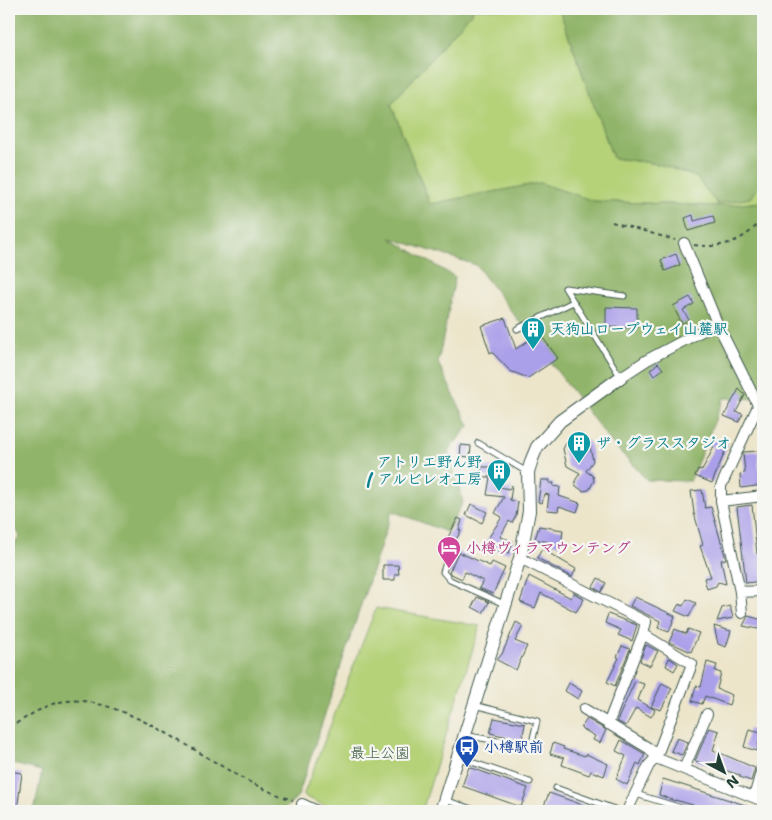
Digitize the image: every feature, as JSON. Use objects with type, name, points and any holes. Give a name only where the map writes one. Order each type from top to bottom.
[{"type":"street","points":[[684,243],[718,324],[761,410],[722,486],[721,501],[740,592],[742,613]]},
{"type":"street","points":[[443,805],[520,558],[528,511],[528,472],[537,447],[547,433],[560,421],[620,377],[647,360],[718,324]]},
{"type":"street","points":[[721,501],[763,496]]},
{"type":"street","points":[[520,558],[646,622],[608,724]]},
{"type":"street","points":[[740,592],[763,591]]},
{"type":"street","points":[[627,811],[649,765],[656,758],[692,664],[643,634]]},
{"type":"street","points":[[584,709],[650,749],[656,758],[760,800]]},
{"type":"street","points":[[684,769],[707,714]]},
{"type":"street","points":[[761,811],[763,765]]},
{"type":"street","points":[[302,804],[317,811]]},
{"type":"lane","points":[[620,377],[565,288],[624,296]]},
{"type":"lane","points":[[517,329],[573,302]]},
{"type":"lane","points":[[478,443],[528,472]]},
{"type":"lane","points":[[449,553],[442,572],[450,580],[505,605]]},
{"type":"lane","points":[[464,735],[531,747],[537,722],[473,705]]},
{"type":"lane","points":[[457,756],[530,782]]},
{"type":"lane","points":[[556,788],[620,811]]},
{"type":"lane","points":[[636,794],[691,811]]},
{"type":"lane","points":[[443,805],[478,811]]},
{"type":"path","points":[[612,222],[684,243],[705,246],[735,242],[758,225],[763,216]]},
{"type":"path","points":[[9,727],[56,703],[78,700],[113,708],[146,722],[232,772],[275,794],[302,804]]},
{"type":"green space","points":[[9,9],[472,9],[473,11],[391,104],[430,204],[540,183],[594,201],[719,206],[763,202],[763,399],[724,398],[690,481],[647,480],[611,442],[476,265],[390,238],[455,277],[438,363],[469,426],[448,451],[463,502],[447,532],[392,511],[298,796],[282,811],[34,811],[42,771],[9,763],[9,553],[20,536],[9,518]]},
{"type":"green space","points":[[472,9],[559,9],[613,158],[659,164],[696,177],[717,204],[750,198],[763,180],[763,202],[719,206],[593,201],[540,183],[430,204],[391,104],[473,11]]},
{"type":"green space","points":[[559,9],[759,9],[763,24],[763,180],[750,198],[717,204],[696,177],[659,164],[613,158]]},
{"type":"green space","name":"最上公園","points":[[376,608],[480,626],[422,811],[338,811],[303,796]]},
{"type":"building","points":[[693,215],[694,221],[713,216],[715,223],[688,231],[685,218]]},
{"type":"building","points":[[676,254],[680,265],[665,271],[661,260]]},
{"type":"building","points":[[690,297],[694,304],[683,310],[689,320],[682,324],[673,306]]},
{"type":"building","points":[[606,307],[637,308],[637,328],[606,327]]},
{"type":"building","name":"天狗山ロープウェイ山麓駅","points":[[505,318],[516,349],[539,333],[558,358],[528,378],[510,371],[492,352],[490,353],[481,326]]},
{"type":"building","points":[[658,363],[663,369],[654,376],[650,370]]},
{"type":"building","points":[[739,389],[745,395],[736,412],[743,414],[739,422],[724,416]]},
{"type":"building","points":[[713,437],[728,444],[712,483],[695,476],[698,469],[702,470],[714,447],[709,445]]},
{"type":"building","name":"ザ・グラススタジオ","points":[[583,439],[589,442],[593,461],[586,471],[593,476],[594,481],[589,490],[583,491],[576,486],[575,481],[580,473],[567,466],[563,449],[566,443]]},
{"type":"building","points":[[461,445],[471,446],[470,457],[460,456]]},
{"type":"building","points":[[758,451],[759,472],[763,471],[763,485],[741,488],[740,474],[745,473],[743,454],[744,452]]},
{"type":"building","points":[[481,467],[500,467],[500,487],[509,489],[512,485],[510,500],[518,502],[516,516],[512,523],[509,521],[500,537],[513,541],[509,553],[483,546],[502,517],[495,513],[504,497],[487,495],[490,477],[481,477]]},
{"type":"building","points":[[541,480],[550,480],[549,483],[554,483],[553,486],[560,487],[559,496],[580,503],[577,512],[559,506],[558,511],[547,510],[549,495],[545,494],[542,503],[538,502]]},
{"type":"building","points":[[702,490],[705,508],[711,507],[726,559],[721,560],[726,584],[718,582],[716,586],[707,589],[704,578],[711,577],[700,546],[703,545],[694,513],[691,491]]},
{"type":"building","points":[[471,504],[487,512],[482,523],[466,515]]},
{"type":"building","points":[[752,505],[757,554],[761,553],[763,581],[746,583],[737,507]]},
{"type":"building","points":[[458,518],[462,520],[459,530],[461,531],[454,543],[447,539]]},
{"type":"building","points":[[539,526],[563,530],[561,545],[535,539]]},
{"type":"building","points":[[542,549],[576,569],[572,577],[537,558]]},
{"type":"building","points":[[458,552],[490,566],[492,562],[505,568],[493,594],[479,588],[483,581],[465,572],[462,579],[449,573]]},
{"type":"building","points":[[383,565],[398,565],[399,574],[395,574],[395,580],[383,580]]},
{"type":"building","points":[[529,576],[571,598],[574,593],[584,599],[576,612],[541,593],[535,608],[520,602]]},
{"type":"building","points":[[598,578],[606,583],[601,592],[593,587]]},
{"type":"building","points":[[477,597],[489,602],[483,613],[472,607]]},
{"type":"building","points":[[635,597],[675,616],[669,632],[658,628],[660,621],[630,606]]},
{"type":"building","points":[[687,599],[696,603],[689,617],[675,611],[679,604],[683,606]]},
{"type":"building","points":[[730,606],[733,618],[717,621],[722,608]]},
{"type":"building","points":[[608,614],[637,625],[632,641],[618,635],[621,630],[605,623]]},
{"type":"building","points":[[748,616],[763,620],[763,630],[743,626]]},
{"type":"building","points":[[516,622],[523,626],[515,641],[527,646],[516,670],[497,660],[502,654]]},
{"type":"building","points":[[714,626],[731,631],[726,647],[718,644]]},
{"type":"building","points":[[675,629],[686,634],[688,629],[699,633],[691,652],[669,642]]},
{"type":"building","points":[[646,645],[658,651],[650,666],[640,661]]},
{"type":"building","points":[[622,646],[630,649],[615,686],[607,682],[619,658],[617,657]]},
{"type":"building","points":[[669,658],[678,664],[674,671],[666,666]]},
{"type":"building","points":[[707,662],[717,665],[715,671],[721,673],[717,689],[732,695],[729,705],[705,696],[702,704],[692,701],[696,686],[701,687]]},
{"type":"building","points":[[635,681],[644,684],[638,700],[655,710],[651,717],[636,708],[626,726],[617,721]]},
{"type":"building","points":[[569,683],[582,691],[578,699],[565,691]]},
{"type":"building","points":[[662,683],[672,688],[661,710],[651,707]]},
{"type":"building","points":[[494,718],[525,724],[522,740],[490,733]]},
{"type":"building","points":[[587,719],[606,730],[600,743],[593,740],[595,736],[581,728]]},
{"type":"building","points":[[709,728],[719,731],[713,750],[755,768],[751,781],[740,777],[740,775],[695,761]]},
{"type":"building","points":[[749,729],[761,732],[757,751],[744,747]]},
{"type":"building","points":[[677,738],[688,742],[682,755],[671,751]]},
{"type":"building","points":[[621,740],[645,754],[640,765],[637,763],[627,785],[616,779],[626,756],[616,751]]},
{"type":"building","points":[[553,743],[564,747],[563,749],[585,756],[586,754],[608,764],[604,776],[591,771],[589,775],[562,765],[564,758],[550,754]]},
{"type":"building","points":[[469,767],[528,788],[521,807],[462,786]]},
{"type":"building","points":[[9,771],[22,773],[17,811],[9,810]]},
{"type":"building","points":[[663,779],[760,811],[712,811],[694,808],[693,805],[659,795]]},
{"type":"building","points":[[549,793],[597,810],[597,811],[542,811]]},
{"type":"place","name":"天狗山ロープウェイ山麓駅","points":[[533,350]]},
{"type":"place","name":"ザ・グラススタジオ","points":[[579,464]]},
{"type":"place","name":"アトリエ野ん野 / アルビレオ工房","points":[[499,492]]},
{"type":"place","name":"小樽ヴィラマウンテング","points":[[449,569]]},
{"type":"place","name":"小樽駅前","points":[[467,768]]}]
